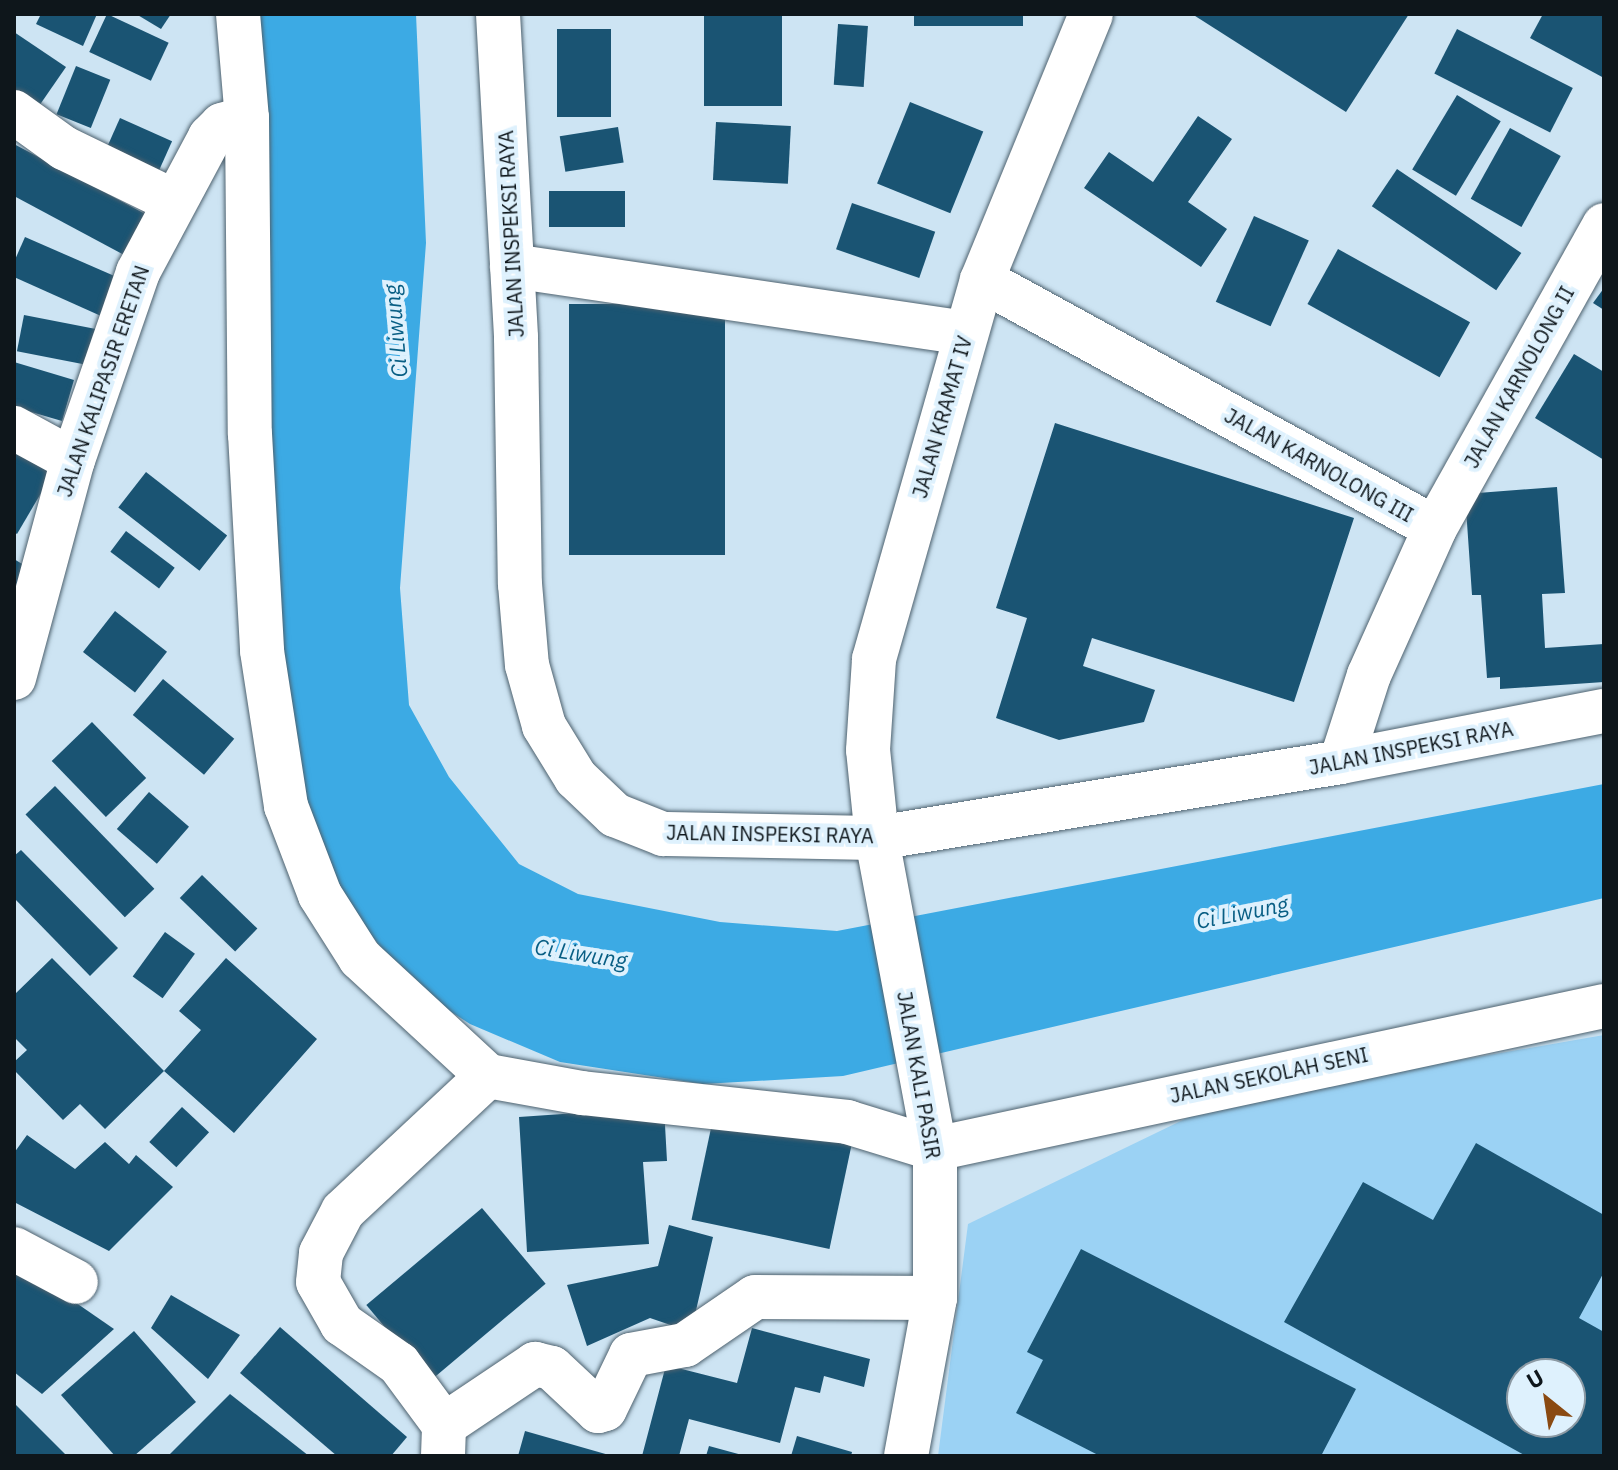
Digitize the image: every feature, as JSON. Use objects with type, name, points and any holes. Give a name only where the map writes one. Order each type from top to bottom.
[{"type":"street","points":[[238,14],[247,118],[250,434],[262,651],[286,806],[320,895],[360,958],[488,1076],[582,1093],[847,1122],[935,1149]]},
{"type":"street","name":"JALAN INSPEKSI RAYA","points":[[498,14],[512,266],[527,665],[544,726],[576,778],[615,815],[663,834],[881,857],[1604,711]]},
{"type":"street","name":"JALAN KRAMAT IV","points":[[881,857],[868,750],[874,659],[982,280],[1091,14]]},
{"type":"street","points":[[14,112],[64,148],[173,201]]},
{"type":"street","name":"JALAN KALIPASIR ERETAN","points":[[14,678],[73,460],[138,272],[173,201],[210,137],[222,125],[247,118]]},
{"type":"street","name":"JALAN KARNOLONG II","points":[[1435,528],[1604,225]]},
{"type":"street","points":[[512,266],[966,333]]},
{"type":"street","name":"JALAN KARNOLONG III","points":[[982,280],[1435,528],[1369,675],[1341,762]]},
{"type":"street","points":[[14,428],[73,460]]},
{"type":"street","name":"JALAN KALI PASIR","points":[[881,857],[935,1149],[935,1298],[906,1456]]},
{"type":"street","name":"JALAN SEKOLAH SENI","points":[[935,1149],[1604,1006]]},
{"type":"street","points":[[488,1076],[343,1211],[321,1253],[318,1282],[342,1324],[399,1364],[444,1440],[535,1364],[552,1368],[598,1411],[605,1409],[631,1355],[685,1345],[755,1297],[935,1298]]},
{"type":"street","points":[[14,1249],[76,1282]]},
{"type":"shaded area","points":[[1604,1035],[1604,1456],[938,1456],[968,1224],[1220,1102]]},
{"type":"water","name":"Ci Liwung","points":[[251,14],[416,14],[426,243],[400,588],[409,705],[449,777],[519,864],[578,894],[720,922],[837,931],[1604,784],[1604,898],[843,1076],[703,1084],[560,1062],[470,1024],[414,988],[345,903],[302,812],[281,695]]},
{"type":"building","points":[[41,14],[97,14],[83,46],[36,24]]},
{"type":"building","points":[[107,14],[169,43],[151,81],[89,52]]},
{"type":"building","points":[[136,14],[171,14],[161,29]]},
{"type":"building","points":[[704,14],[782,14],[782,106],[704,106]]},
{"type":"building","points":[[914,14],[1023,14],[1023,26],[914,26]]},
{"type":"building","points":[[1192,14],[1409,14],[1346,112]]},
{"type":"building","points":[[1543,14],[1604,14],[1604,78],[1530,38]]},
{"type":"building","points":[[838,24],[868,26],[864,87],[834,85]]},
{"type":"building","points":[[557,29],[611,29],[611,117],[557,117]]},
{"type":"building","points":[[1457,29],[1573,88],[1550,133],[1434,74]]},
{"type":"building","points":[[14,32],[66,67],[39,106],[14,89]]},
{"type":"building","points":[[76,66],[110,80],[91,128],[57,114]]},
{"type":"building","points":[[1457,95],[1501,121],[1456,196],[1412,170]]},
{"type":"building","points":[[910,102],[983,132],[950,213],[877,184]]},
{"type":"building","points":[[1198,116],[1232,139],[1188,202],[1227,229],[1201,267],[1084,188],[1109,152],[1153,182]]},
{"type":"building","points":[[120,118],[172,141],[159,171],[107,148]]},
{"type":"building","points":[[716,122],[791,126],[788,184],[713,180]]},
{"type":"building","points":[[618,127],[624,163],[565,172],[560,136]]},
{"type":"building","points":[[1510,128],[1561,156],[1521,227],[1471,199]]},
{"type":"building","points":[[14,144],[149,216],[126,256],[14,196]]},
{"type":"building","points":[[1397,169],[1521,253],[1496,290],[1372,206]]},
{"type":"building","points":[[549,191],[625,191],[625,227],[549,227]]},
{"type":"building","points":[[852,203],[935,232],[919,278],[836,249]]},
{"type":"building","points":[[1254,216],[1309,240],[1271,326],[1216,302]]},
{"type":"building","points":[[25,237],[119,278],[101,316],[14,277],[14,262]]},
{"type":"building","points":[[1338,249],[1470,322],[1440,377],[1307,304]]},
{"type":"building","points":[[1604,288],[1604,310],[1593,303]]},
{"type":"building","points":[[569,304],[725,304],[725,555],[569,555]]},
{"type":"building","points":[[24,315],[104,330],[96,367],[17,351]]},
{"type":"building","points":[[1574,354],[1604,372],[1604,460],[1535,418]]},
{"type":"building","points":[[14,362],[74,380],[62,421],[14,407]]},
{"type":"building","points":[[1055,423],[1354,518],[1294,702],[1092,638],[1083,666],[1155,690],[1144,722],[1059,740],[996,718],[1027,618],[996,608]]},
{"type":"building","points":[[14,440],[57,466],[17,534],[14,532]]},
{"type":"building","points":[[146,472],[227,535],[199,571],[118,507]]},
{"type":"building","points":[[1557,487],[1565,593],[1542,594],[1545,648],[1604,644],[1604,682],[1500,689],[1500,677],[1487,678],[1481,595],[1472,595],[1465,494]]},
{"type":"building","points":[[126,531],[175,568],[159,588],[110,552]]},
{"type":"building","points":[[14,559],[27,567],[14,588]]},
{"type":"building","points":[[115,611],[167,652],[135,693],[83,652]]},
{"type":"building","points":[[163,679],[234,739],[204,775],[133,715]]},
{"type":"building","points":[[92,722],[146,778],[106,817],[52,761]]},
{"type":"building","points":[[55,786],[154,889],[125,917],[26,814]]},
{"type":"building","points":[[149,792],[189,827],[157,864],[117,829]]},
{"type":"building","points":[[21,850],[118,948],[90,976],[14,898],[14,856]]},
{"type":"building","points":[[202,875],[257,928],[235,952],[180,898]]},
{"type":"building","points":[[165,932],[195,954],[163,998],[133,976]]},
{"type":"building","points":[[52,958],[164,1071],[105,1129],[80,1104],[63,1120],[14,1070],[14,1062],[27,1050],[14,1037],[14,995]]},
{"type":"building","points":[[226,958],[317,1039],[234,1133],[164,1071],[201,1030],[179,1011]]},
{"type":"building","points":[[182,1107],[209,1132],[176,1167],[149,1142]]},
{"type":"building","points":[[664,1107],[667,1161],[643,1162],[649,1244],[527,1252],[519,1117]]},
{"type":"building","points":[[714,1114],[852,1143],[829,1249],[692,1220]]},
{"type":"building","points":[[27,1135],[75,1169],[105,1142],[129,1164],[136,1155],[173,1187],[109,1251],[14,1202],[14,1153]]},
{"type":"building","points":[[1476,1143],[1604,1215],[1604,1272],[1579,1318],[1604,1332],[1604,1456],[1526,1456],[1284,1322],[1363,1182],[1433,1220]]},
{"type":"building","points":[[482,1208],[546,1284],[430,1381],[366,1305]]},
{"type":"building","points":[[669,1225],[713,1237],[691,1332],[650,1318],[587,1346],[567,1285],[658,1266]]},
{"type":"building","points":[[1081,1249],[1356,1389],[1321,1456],[1100,1456],[1016,1413],[1043,1360],[1027,1352]]},
{"type":"building","points":[[14,1260],[114,1329],[42,1394],[14,1372]]},
{"type":"building","points":[[171,1295],[240,1335],[208,1379],[151,1328]]},
{"type":"building","points":[[280,1327],[407,1437],[391,1456],[337,1456],[240,1373]]},
{"type":"building","points":[[752,1328],[870,1359],[864,1387],[824,1376],[820,1393],[795,1387],[780,1443],[689,1419],[679,1456],[642,1456],[666,1365],[737,1383]]},
{"type":"building","points":[[134,1331],[196,1402],[134,1456],[115,1456],[61,1395]]},
{"type":"building","points":[[230,1394],[309,1456],[168,1456]]},
{"type":"building","points":[[14,1403],[67,1456],[14,1456]]},
{"type":"building","points":[[525,1431],[609,1455],[609,1456],[518,1456]]},
{"type":"building","points":[[797,1436],[852,1452],[851,1456],[791,1456]]},
{"type":"building","points":[[709,1446],[742,1455],[742,1456],[706,1456]]}]
